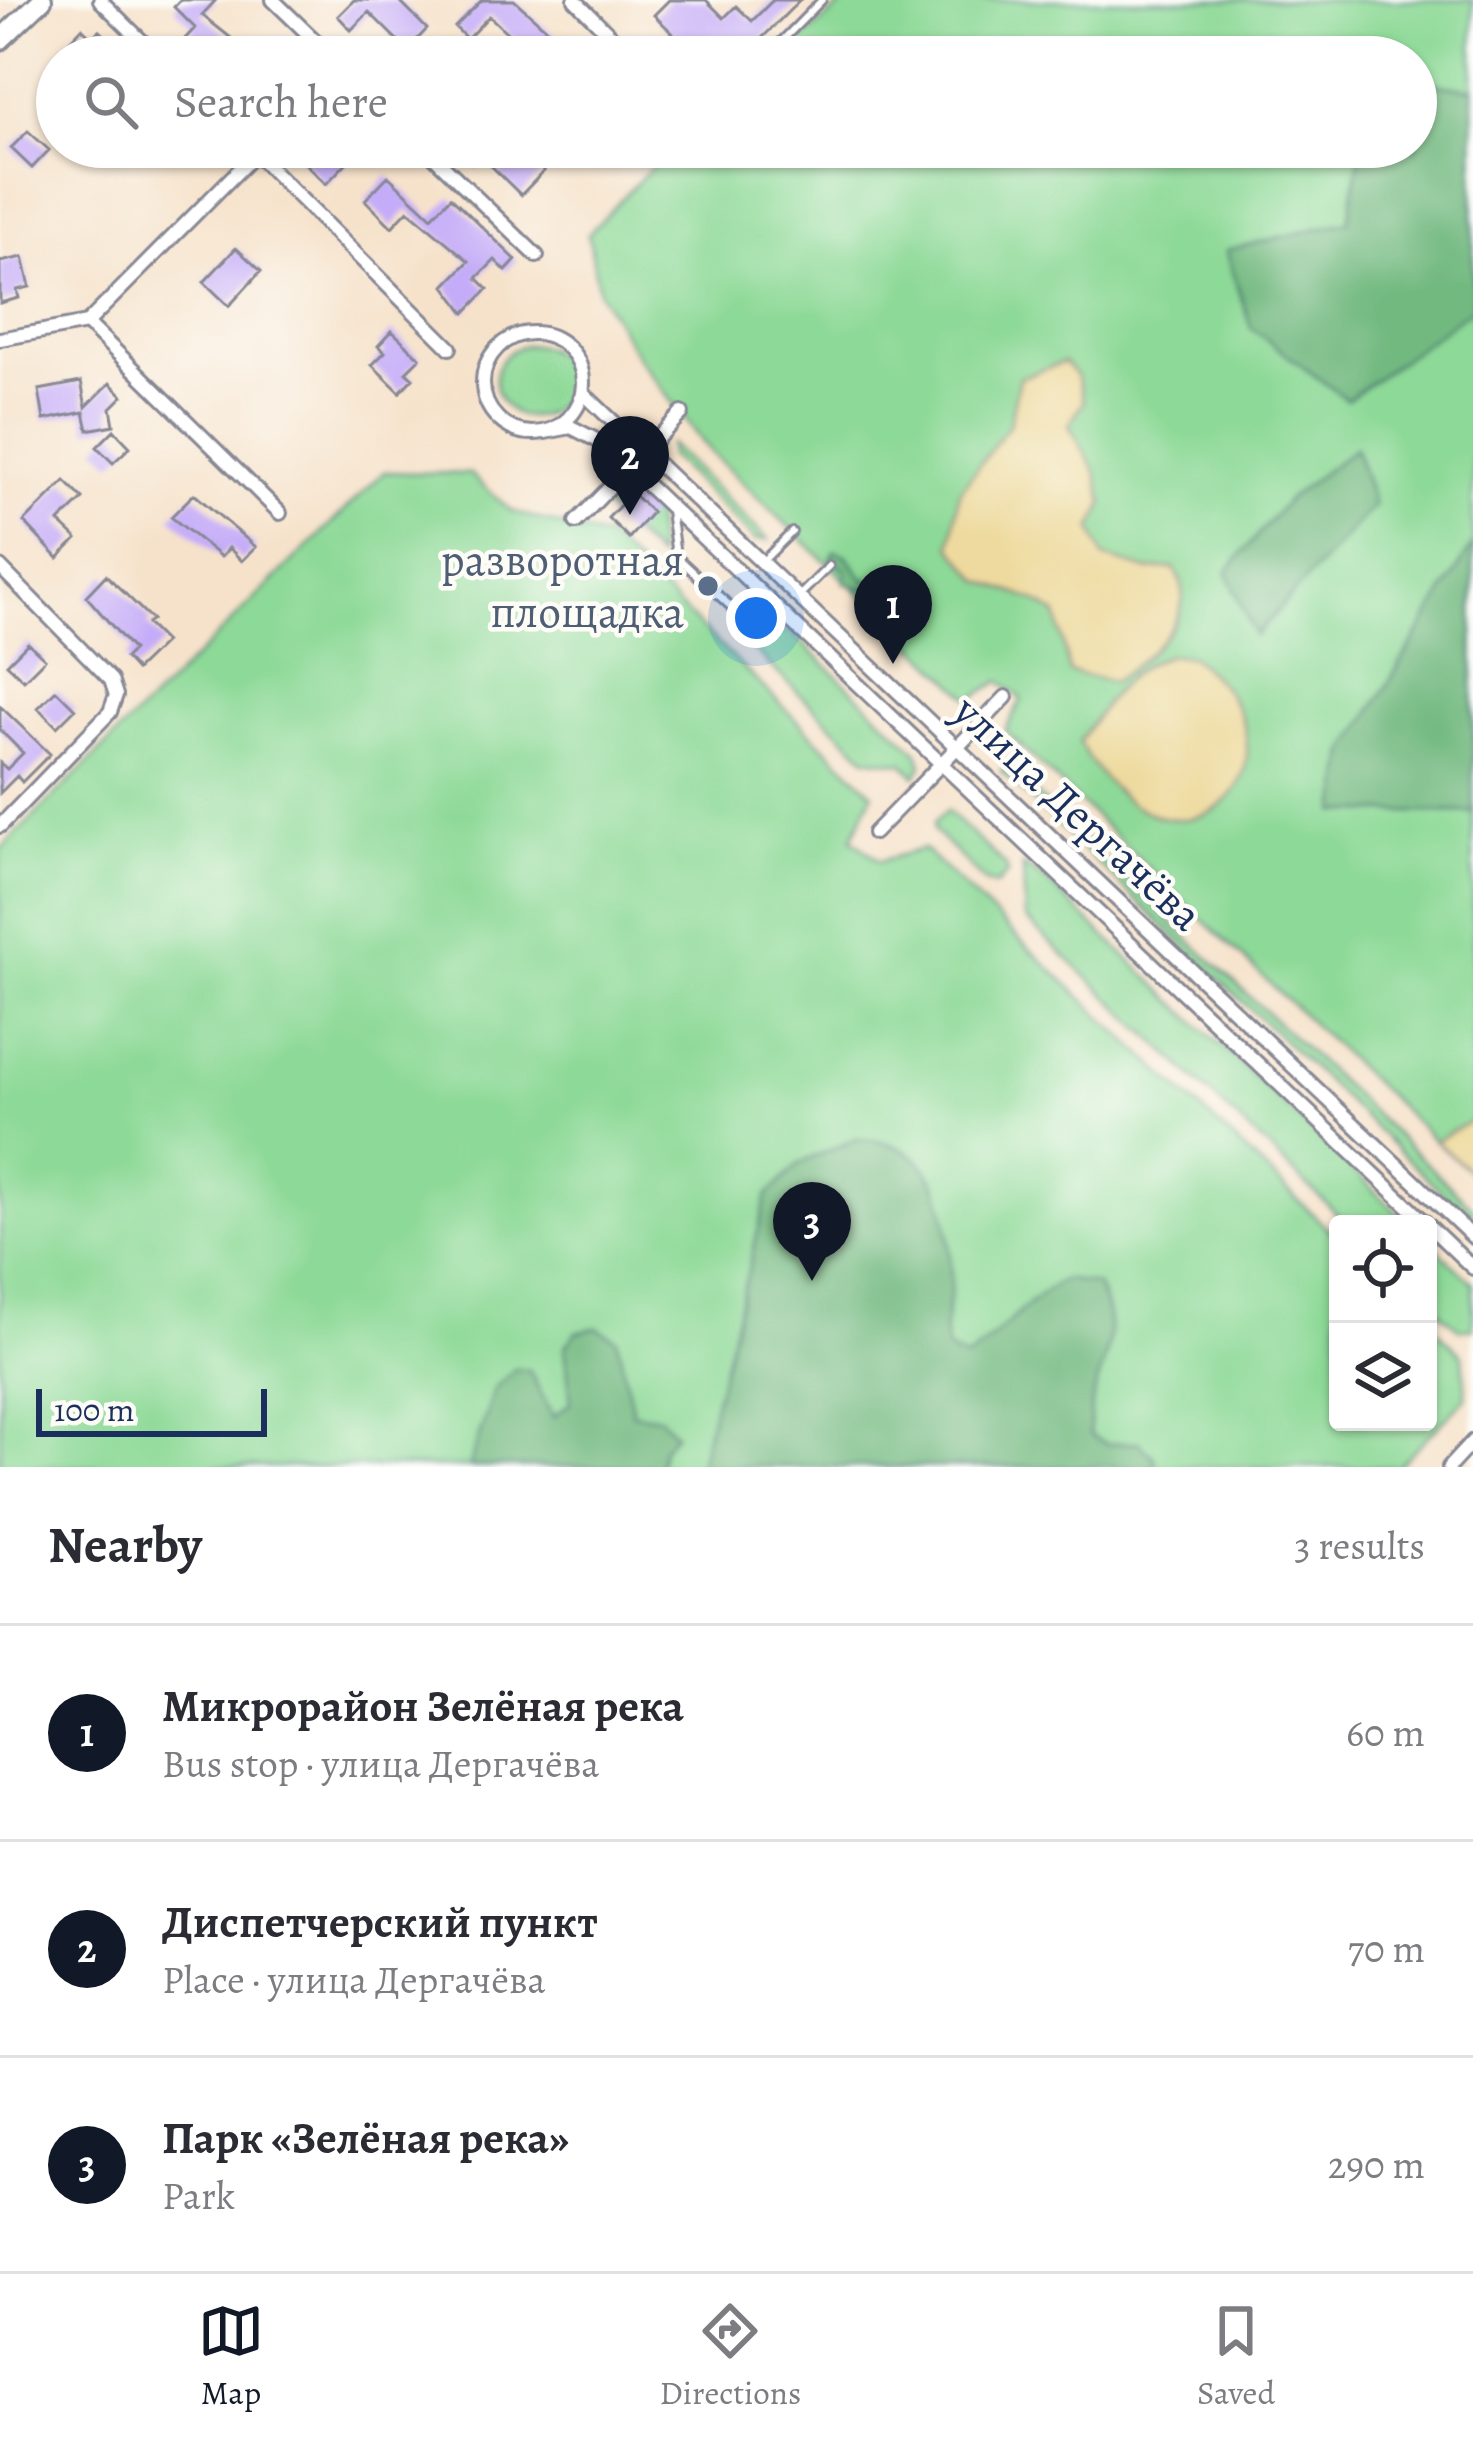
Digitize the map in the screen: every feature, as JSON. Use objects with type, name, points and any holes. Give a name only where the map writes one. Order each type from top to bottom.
[{"type":"street","points":[[0,40],[42,0]]},
{"type":"street","points":[[100,0],[137,36]]},
{"type":"street","points":[[273,0],[310,36]]},
{"type":"street","points":[[575,0],[611,36]]},
{"type":"street","points":[[0,339],[87,323],[235,168]]},
{"type":"street","points":[[270,168],[450,347]]},
{"type":"street","points":[[446,168],[537,256]]},
{"type":"street","points":[[87,323],[280,513]]},
{"type":"street","points":[[525,334],[552,337],[574,354],[582,392],[568,419],[545,432],[517,430],[490,409],[483,383],[500,346],[525,334]]},
{"type":"street","name":"улица Дергачёва","points":[[582,392],[798,597],[949,755],[1417,1215]]},
{"type":"street","points":[[576,522],[682,413]]},
{"type":"street","name":"улица Дергачёва","points":[[545,432],[580,430],[629,468],[791,622],[949,755],[1473,1237]]},
{"type":"street","points":[[0,567],[111,680],[116,695],[110,712],[0,826]]},
{"type":"street","points":[[874,833],[1006,697]]},
{"type":"street","name":"улица Дергачёва","points":[[1437,1234],[1473,1268]]},
{"type":"street","points":[[1450,1467],[1473,1441]]},
{"type":"lane","points":[[787,36],[822,0]]},
{"type":"lane","points":[[670,507],[676,556],[741,616],[791,622]]},
{"type":"lane","points":[[762,562],[792,532]]},
{"type":"lane","points":[[798,597],[829,566]]},
{"type":"lane","points":[[1450,1467],[1473,1451]]},
{"type":"green space","points":[[848,0],[1473,0],[1473,1120],[1435,1141],[1005,731],[1022,699],[1000,681],[971,699],[708,450],[637,356],[599,292],[588,234],[651,168],[1437,168],[1437,36],[806,36]]},
{"type":"green space","points":[[1437,84],[1473,89],[1473,308],[1347,400],[1251,328],[1226,250],[1349,221],[1358,168],[1437,168]]},
{"type":"green space","points":[[531,345],[556,356],[567,381],[556,406],[531,417],[506,406],[495,381],[506,356]]},
{"type":"green space","points":[[669,444],[768,540],[755,540],[669,456]]},
{"type":"green space","points":[[1355,448],[1374,505],[1255,636],[1227,572],[1288,499]]},
{"type":"green space","points":[[384,472],[470,474],[511,511],[609,539],[873,793],[852,839],[880,861],[923,849],[1329,1230],[1329,1431],[1433,1431],[1397,1467],[0,1467],[0,850]]},
{"type":"green space","points":[[636,484],[655,504],[657,558],[603,506],[622,485]]},
{"type":"green space","points":[[1473,544],[1473,812],[1337,812],[1346,753]]},
{"type":"green space","points":[[835,551],[846,555],[865,580],[889,585],[892,604],[907,616],[901,629],[879,612],[881,596],[845,583],[846,571],[831,559]]},
{"type":"green space","points":[[790,631],[918,752],[922,765],[916,776],[903,763],[867,758],[736,633]]},
{"type":"green space","points":[[1006,766],[1473,1208],[1473,1216],[1465,1214],[1001,771]]},
{"type":"green space","points":[[947,811],[1006,866],[1008,873],[996,885],[985,882],[934,831],[934,823]]},
{"type":"green space","points":[[1023,866],[1045,880],[1400,1215],[1338,1215],[1025,918]]},
{"type":"green space","points":[[856,1139],[884,1142],[906,1151],[935,1182],[950,1252],[945,1323],[949,1351],[967,1359],[1065,1279],[1097,1285],[1109,1327],[1090,1435],[1108,1444],[1139,1442],[1155,1459],[1154,1467],[698,1467],[767,1196],[800,1163]]},
{"type":"green space","points":[[1437,1249],[1473,1283],[1473,1328],[1459,1329],[1437,1308]]},
{"type":"green space","points":[[597,1327],[617,1339],[633,1413],[660,1417],[675,1433],[662,1449],[659,1467],[469,1467],[495,1388],[515,1369],[529,1370],[553,1417],[571,1403],[565,1347],[576,1332]]},
{"type":"green space","points":[[1437,1330],[1463,1355],[1466,1398],[1437,1427]]},
{"type":"sand","points":[[1064,362],[1076,375],[1084,401],[1069,425],[1096,472],[1104,503],[1092,529],[1104,557],[1147,570],[1174,568],[1182,585],[1182,601],[1168,633],[1113,682],[1069,672],[1057,615],[1034,600],[981,581],[951,546],[959,492],[1009,425],[1019,378]]},
{"type":"sand","points":[[1170,655],[1190,656],[1230,698],[1246,739],[1243,775],[1223,803],[1193,818],[1156,815],[1116,792],[1079,742],[1128,678]]},
{"type":"sand","points":[[1473,1120],[1473,1174],[1435,1141]]},
{"type":"building","points":[[181,0],[216,0],[202,15],[228,36],[188,36],[195,28],[174,7]]},
{"type":"building","points":[[354,0],[398,0],[427,29],[420,36],[393,36],[369,12],[351,30],[338,16]]},
{"type":"building","points":[[482,0],[514,0],[554,36],[511,36],[489,16],[470,36],[455,27]]},
{"type":"building","points":[[669,0],[706,0],[724,18],[736,6],[752,21],[773,0],[800,0],[764,36],[676,36],[654,15]]},
{"type":"building","points":[[28,131],[36,138],[36,164],[32,168],[11,148]]},
{"type":"building","points":[[310,168],[341,168],[326,184]]},
{"type":"building","points":[[493,168],[541,168],[544,171],[521,195]]},
{"type":"building","points":[[388,176],[432,217],[451,197],[516,260],[506,271],[495,260],[477,278],[488,289],[465,313],[445,286],[469,261],[408,210],[392,227],[365,200]]},
{"type":"building","points":[[236,248],[261,271],[229,306],[204,282]]},
{"type":"building","points":[[23,257],[30,287],[17,290],[19,298],[0,303],[0,262]]},
{"type":"building","points":[[392,331],[420,358],[406,372],[413,378],[400,392],[372,365],[385,352],[378,346]]},
{"type":"building","points":[[81,382],[86,407],[110,383],[123,396],[111,408],[114,425],[88,430],[84,412],[44,420],[39,390]]},
{"type":"building","points":[[114,430],[130,447],[113,463],[97,447]]},
{"type":"building","points":[[65,481],[83,499],[59,522],[77,539],[58,558],[24,522]]},
{"type":"building","points":[[632,493],[652,512],[629,538],[608,518]]},
{"type":"building","points":[[194,494],[256,547],[242,561],[229,548],[221,557],[171,517]]},
{"type":"building","points":[[106,575],[152,620],[147,624],[165,642],[136,670],[125,658],[133,650],[86,596]]},
{"type":"building","points":[[28,643],[45,659],[24,680],[7,664]]},
{"type":"building","points":[[56,690],[75,709],[57,727],[38,708]]},
{"type":"building","points":[[0,706],[50,754],[22,782],[17,776],[0,793],[0,763],[7,769],[23,753],[0,730]]},
{"type":"place","name":"Диспетчерский пункт","points":[[630,515]]},
{"type":"place","name":"разворотная площадка","points":[[708,586]]},
{"type":"place","name":"Микрорайон Зелёная река","points":[[893,664]]},
{"type":"place","name":"Парк «Зелёная река»","points":[[812,1281]]}]
